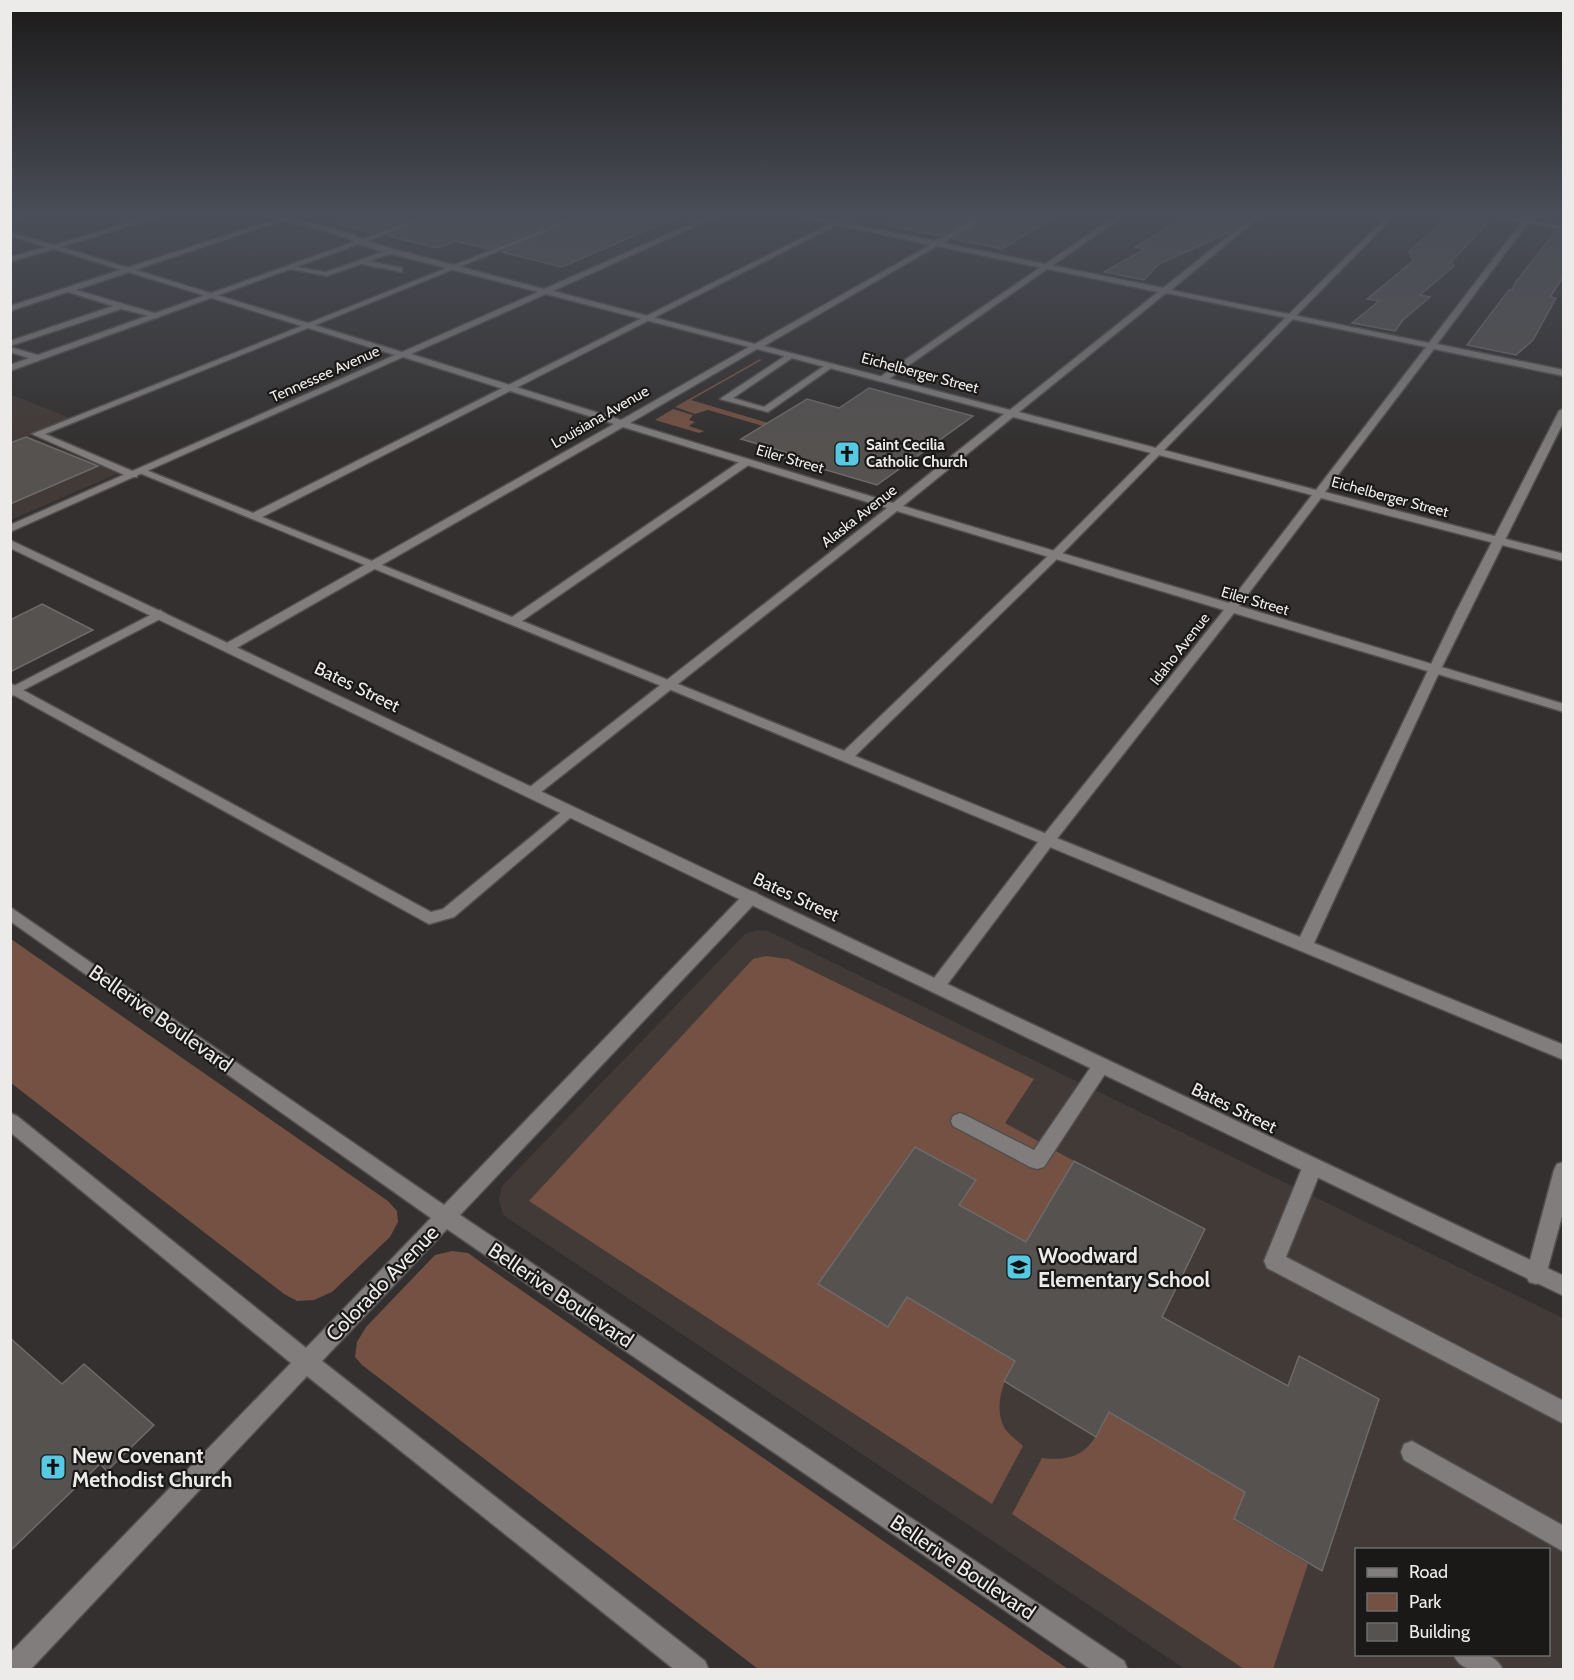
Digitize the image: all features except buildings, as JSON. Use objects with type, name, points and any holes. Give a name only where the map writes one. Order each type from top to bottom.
[{"type":"street","points":[[10,309],[58,293]]},
{"type":"street","points":[[80,293],[155,316]]},
{"type":"street","name":"Eiler Street","points":[[208,293],[746,462],[1563,708]]},
{"type":"street","points":[[10,368],[218,293]]},
{"type":"street","points":[[391,293],[38,434],[255,516],[374,564],[1563,1053]]},
{"type":"street","name":"Tennessee Avenue","points":[[10,529],[542,293]]},
{"type":"street","name":"Eichelberger Street","points":[[557,293],[1563,558]]},
{"type":"street","points":[[255,516],[697,293]]},
{"type":"street","name":"Louisiana Avenue","points":[[229,647],[849,293]]},
{"type":"street","points":[[883,379],[1006,293]]},
{"type":"street","name":"Alaska Avenue","points":[[531,793],[1162,293]]},
{"type":"street","points":[[1177,293],[1563,373]]},
{"type":"street","points":[[845,758],[1055,555],[1316,293]]},
{"type":"street","name":"Idaho Avenue","points":[[937,986],[1047,841],[1231,609],[1470,293]]},
{"type":"street","points":[[10,344],[121,306]]},
{"type":"street","points":[[10,349],[38,358]]},
{"type":"street","points":[[791,356],[725,399],[765,410],[830,366]]},
{"type":"street","points":[[1304,946],[1433,668],[1495,540],[1563,411]]},
{"type":"street","points":[[512,622],[746,462]]},
{"type":"street","name":"Bates Street","points":[[10,543],[1563,1287]]},
{"type":"street","points":[[12,690],[160,614]]},
{"type":"street","points":[[12,690],[429,918],[448,913],[570,812]]},
{"type":"street","name":"Colorado Avenue","points":[[12,1670],[751,897]]},
{"type":"street","name":"Bellerive Boulevard","points":[[10,913],[446,1217],[1115,1670]]},
{"type":"street","points":[[960,1121],[1037,1161],[1101,1066]]},
{"type":"street","points":[[10,1121],[306,1362],[696,1670]]},
{"type":"street","points":[[1312,1168],[1274,1261],[1563,1413]]},
{"type":"street","points":[[1536,1275],[1563,1170]]},
{"type":"street","points":[[1412,1452],[1563,1540]]},
{"type":"street","points":[[1469,1656],[1490,1670]]},
{"type":"shaded area","points":[[10,394],[70,418],[28,436],[119,473],[11,520]]},
{"type":"shaded area","name":"Woodward Elementary School","points":[[757,930],[768,931],[1563,1318],[1563,1669],[1185,1669],[503,1215],[499,1199],[502,1186],[745,934]]},
{"type":"green space","points":[[760,359],[762,360],[691,400],[768,423],[763,426],[708,410],[695,414],[675,407]]},
{"type":"green space","points":[[673,409],[693,415],[689,420],[695,422],[689,426],[704,431],[699,433],[655,420]]},
{"type":"green space","points":[[11,939],[388,1201],[397,1211],[398,1222],[390,1237],[332,1292],[314,1300],[297,1301],[284,1294],[11,1083]]},
{"type":"green space","points":[[766,956],[788,959],[1034,1079],[1005,1123],[1074,1161],[1026,1242],[959,1205],[976,1180],[915,1147],[818,1284],[888,1326],[907,1297],[1015,1361],[1004,1384],[1000,1400],[1000,1417],[1004,1428],[1023,1446],[992,1504],[529,1201],[753,959]]},
{"type":"green space","points":[[452,1251],[468,1253],[1068,1669],[758,1669],[362,1365],[355,1357],[357,1342],[366,1327],[435,1255]]},
{"type":"green space","points":[[1109,1412],[1245,1492],[1234,1520],[1308,1564],[1273,1669],[1244,1669],[1012,1514],[1042,1458],[1056,1459],[1077,1455],[1091,1443]]},
{"type":"place","name":"Saint Cecilia Catholic Church","points":[[847,454]]},
{"type":"place","name":"Woodward Elementary School","points":[[1019,1267]]},
{"type":"place","name":"New Covenant Methodist Church","points":[[53,1467]]}]
